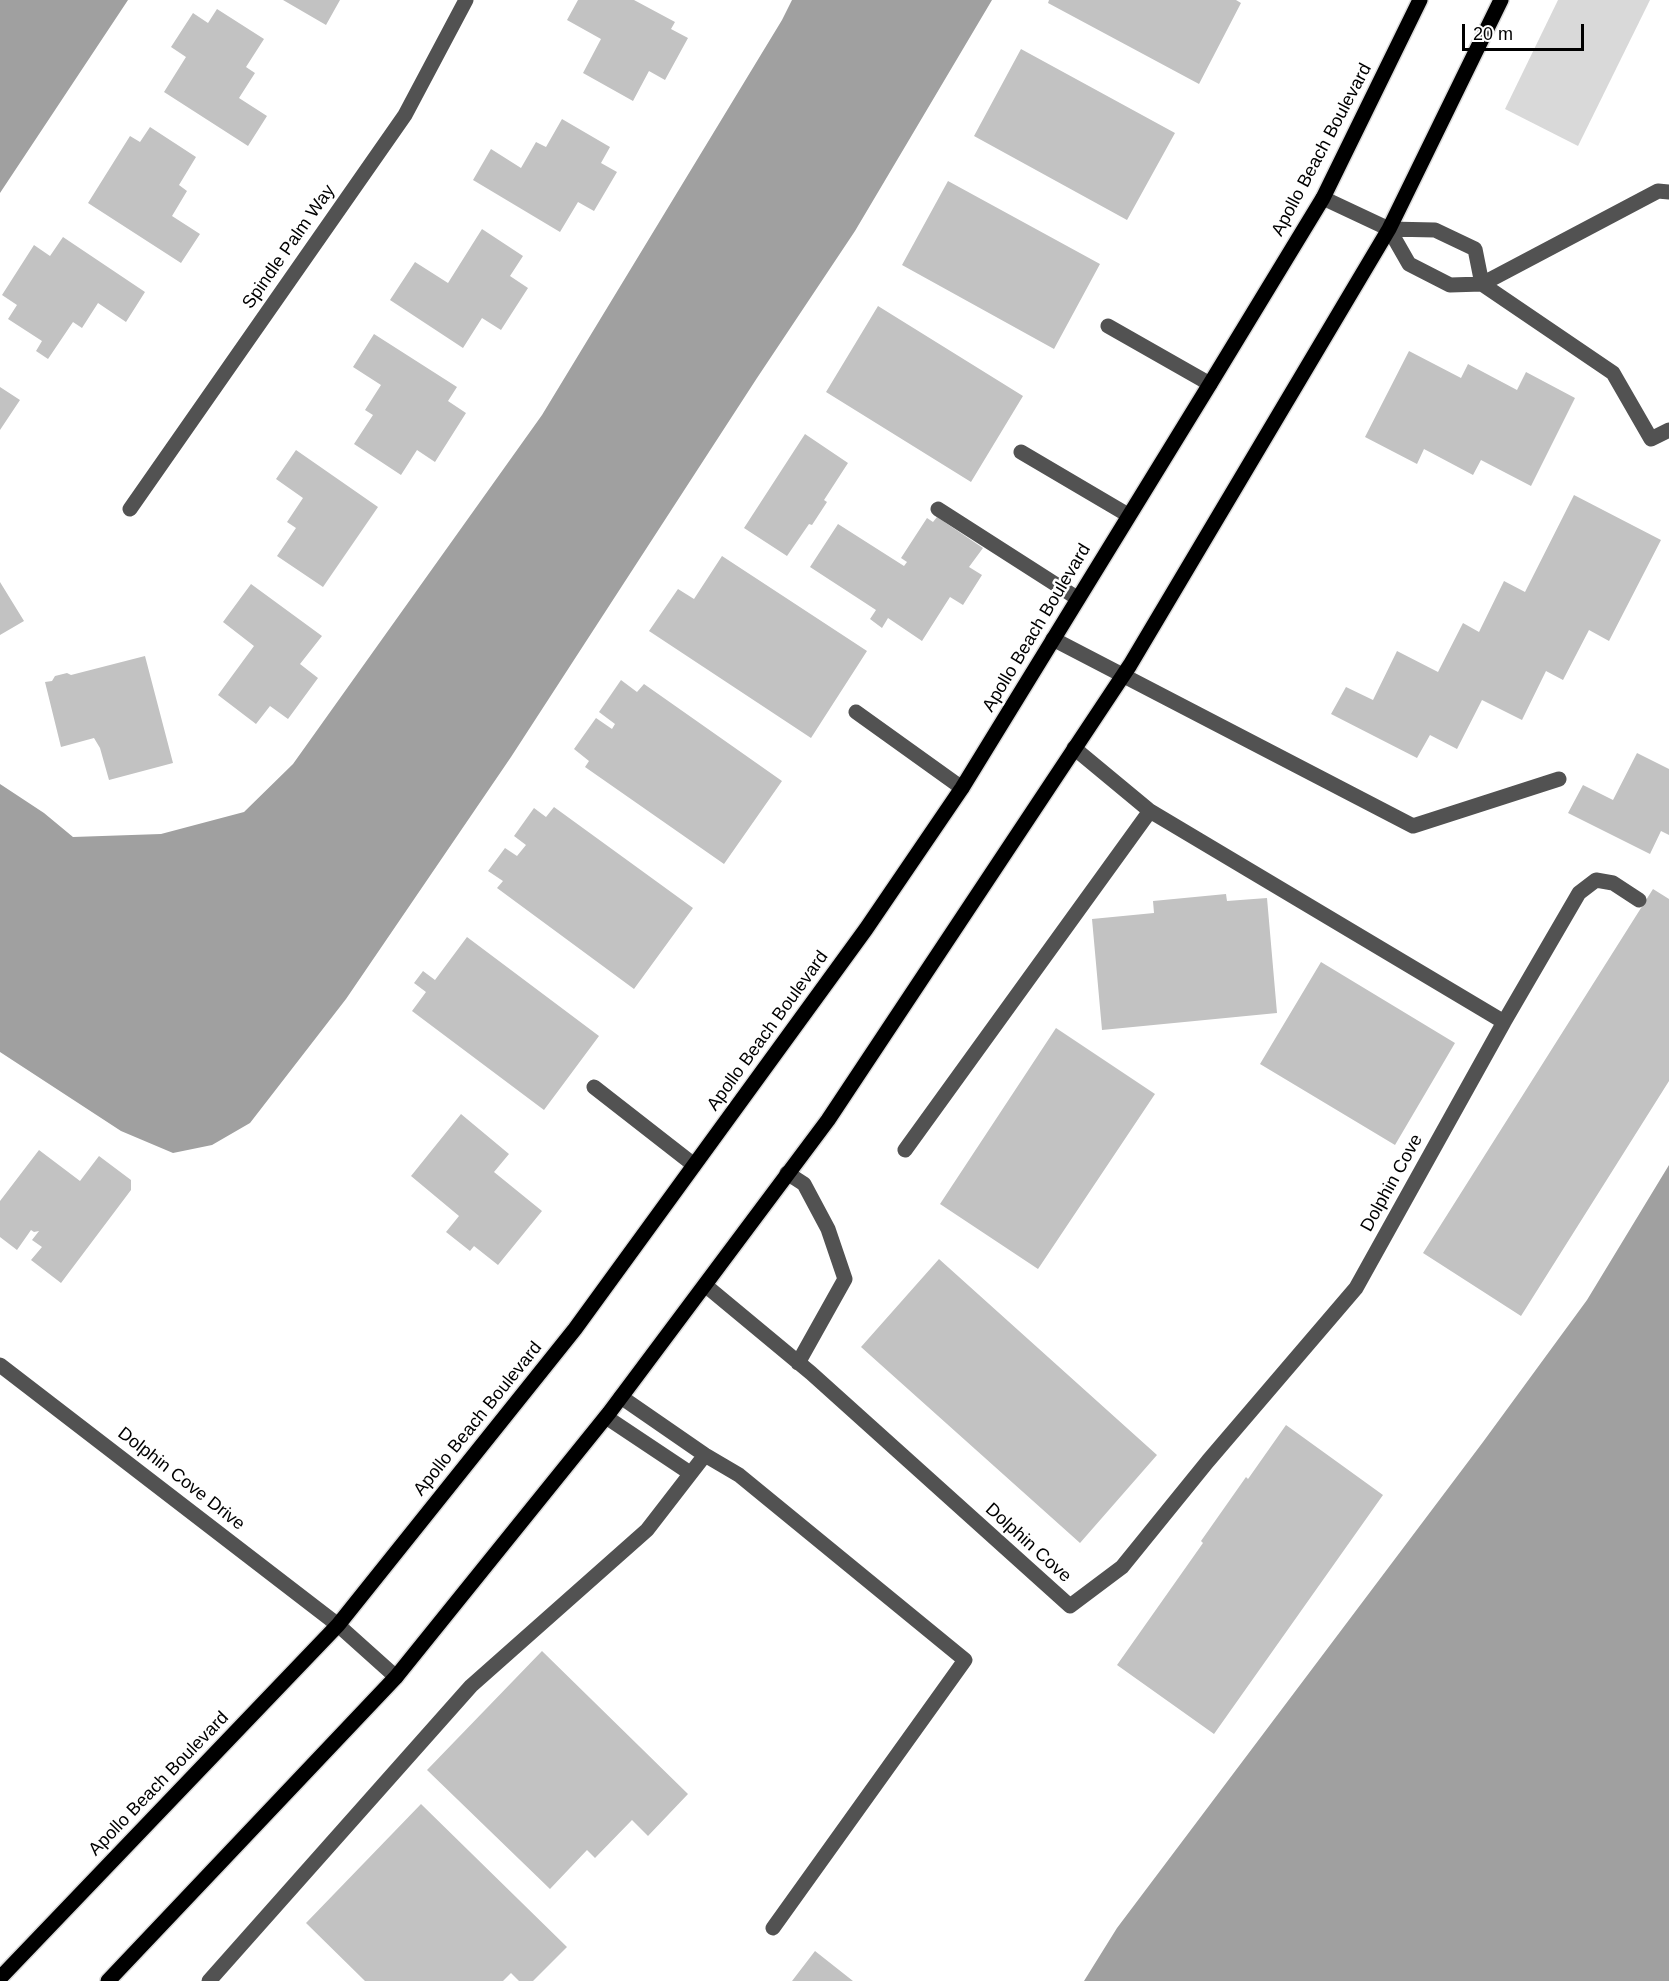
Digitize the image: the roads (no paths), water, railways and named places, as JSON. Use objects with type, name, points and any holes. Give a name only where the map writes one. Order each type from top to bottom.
[{"type":"main road","name":"Apollo Beach Boulevard","points":[[0,1978],[338,1625],[575,1329],[866,929],[962,788],[1323,198],[1420,0]]},
{"type":"main road","points":[[108,1981],[396,1677],[606,1417],[828,1120],[1123,674],[1389,229],[1501,0]]},
{"type":"street","name":"Spindle Palm Way","points":[[130,509],[405,115],[466,0]]},
{"type":"street","points":[[1389,229],[1409,264],[1450,285],[1482,284],[1658,191],[1669,192]]},
{"type":"street","points":[[1323,198],[1389,229],[1436,230],[1475,249],[1482,284],[1613,373],[1651,439],[1669,430]]},
{"type":"street","points":[[1108,326],[1210,384]]},
{"type":"street","points":[[1022,452],[1128,515]]},
{"type":"street","points":[[938,509],[1077,598]]},
{"type":"street","points":[[1053,639],[1413,826],[1559,778]]},
{"type":"street","points":[[856,712],[962,788]]},
{"type":"street","points":[[1074,748],[1150,811],[1504,1022],[1579,893],[1596,880],[1613,883],[1640,900]]},
{"type":"street","points":[[905,1150],[1150,811]]},
{"type":"street","name":"Dolphin Cove","points":[[705,1285],[811,1373],[1070,1606],[1122,1567],[1208,1461],[1356,1288],[1504,1022]]},
{"type":"street","points":[[594,1087],[694,1164]]},
{"type":"street","points":[[787,1173],[804,1184],[828,1229],[845,1279],[798,1363]]},
{"type":"street","name":"Dolphin Cove Drive","points":[[0,1365],[338,1625],[396,1677]]},
{"type":"street","points":[[621,1397],[705,1455],[739,1474],[965,1660],[773,1928]]},
{"type":"street","points":[[606,1417],[690,1473]]},
{"type":"street","points":[[209,1981],[471,1686],[646,1530],[705,1455]]}]
